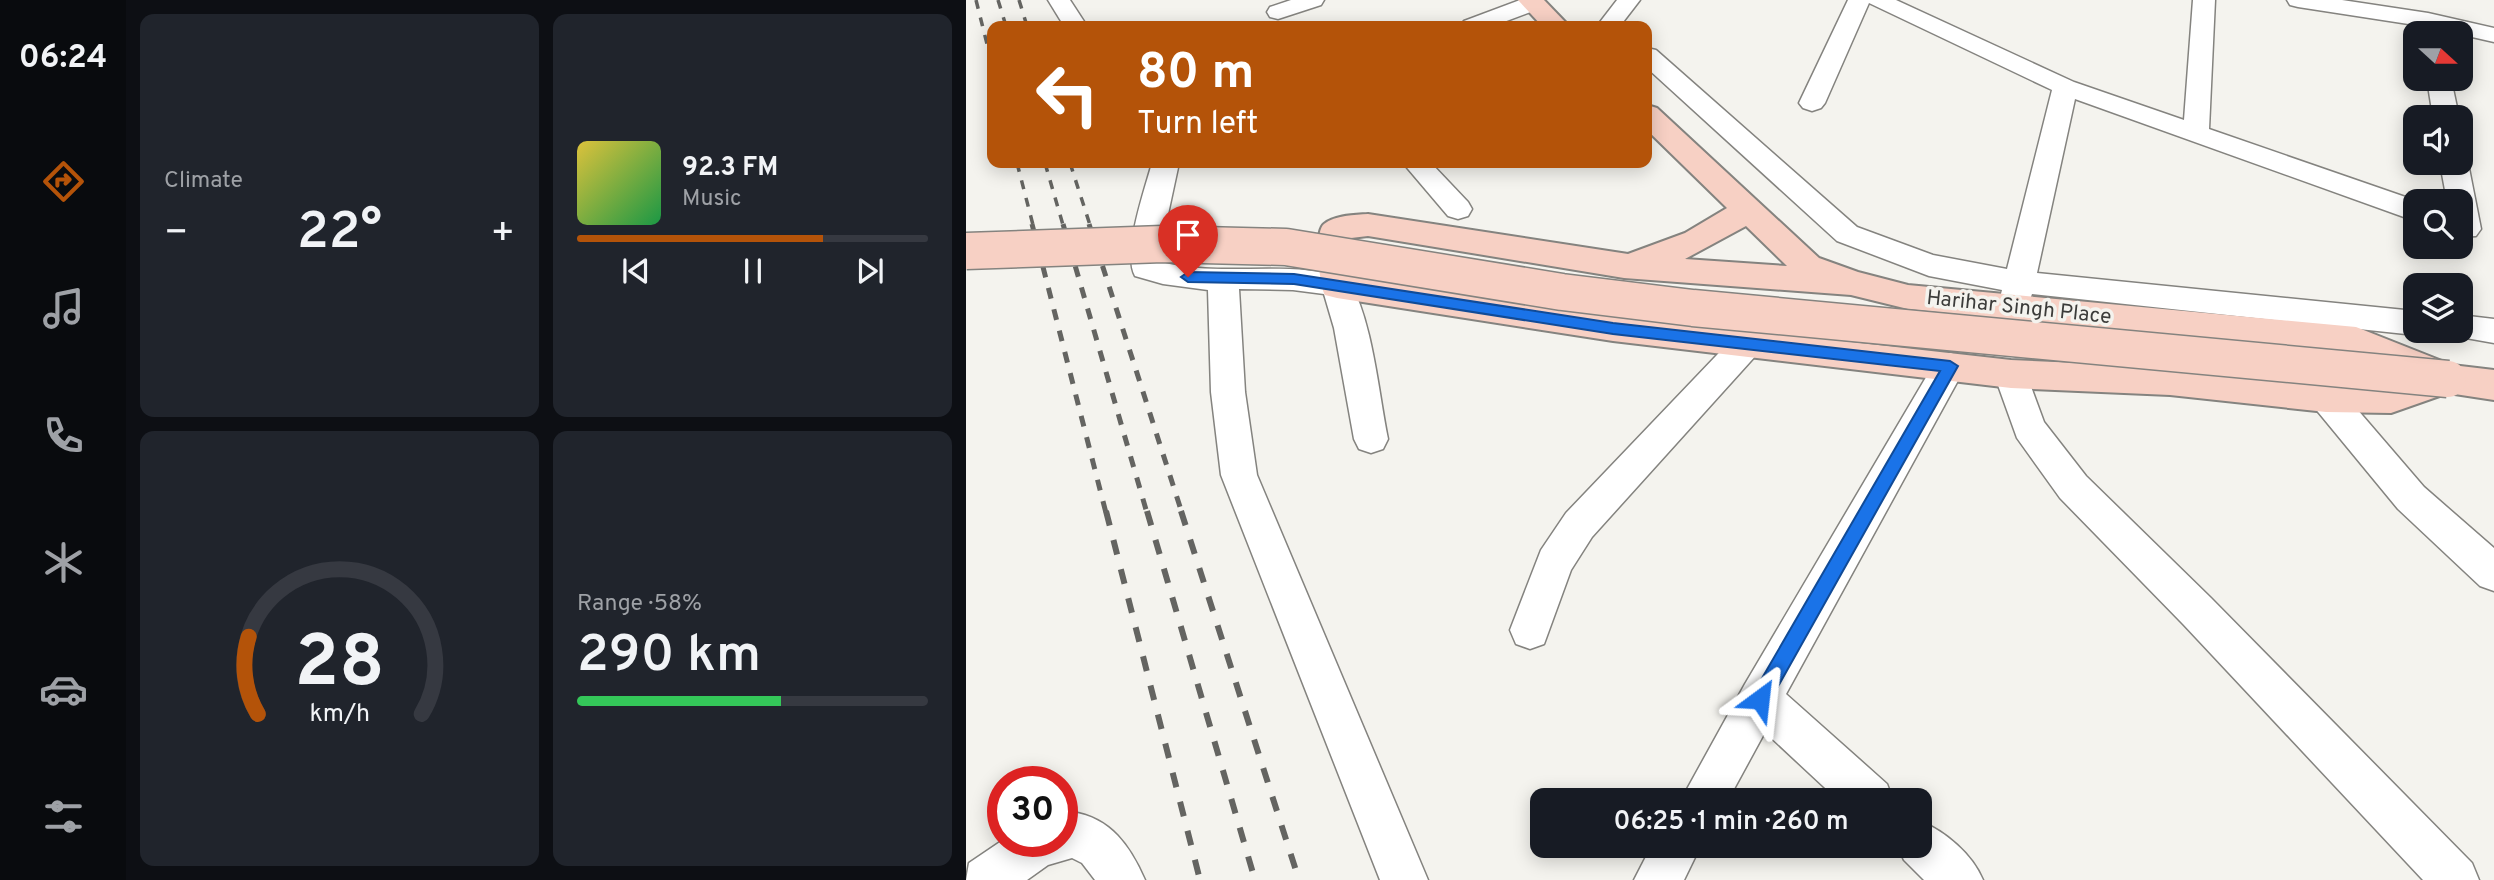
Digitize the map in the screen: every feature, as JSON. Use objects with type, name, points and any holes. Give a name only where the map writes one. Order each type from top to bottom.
[{"type":"street","points":[[1059,0],[1072,21]]},
{"type":"street","points":[[1279,13],[1313,0]]},
{"type":"street","points":[[1614,21],[1629,0]]},
{"type":"street","points":[[1812,103],[1859,0]]},
{"type":"street","points":[[1878,0],[2065,87],[2403,207]]},
{"type":"street","points":[[2196,134],[2204,0]]},
{"type":"street","points":[[2298,0],[2403,22]]},
{"type":"street","points":[[1484,21],[1532,1],[1551,21]]},
{"type":"street","points":[[2473,32],[2494,35]]},
{"type":"street","points":[[1652,59],[1847,234],[1929,265],[2017,295],[2403,322]]},
{"type":"street","points":[[2017,295],[2065,87]]},
{"type":"street","name":"Harihar Singh Place","points":[[1652,119],[1807,266],[1851,283],[1908,297],[2017,295],[2356,341],[2448,379]]},
{"type":"street","points":[[1164,168],[1147,242],[1146,268],[1158,273],[1223,278],[1294,279],[1495,312],[2011,374],[2170,380],[2326,397],[2391,398],[2448,379]]},
{"type":"street","points":[[1421,168],[1458,209]]},
{"type":"street","points":[[2457,175],[2474,232]]},
{"type":"street","points":[[1625,266],[1669,254],[1719,230],[1747,210]]},
{"type":"street","points":[[1371,439],[1350,328],[1337,286],[1335,232],[1346,227],[1368,225],[1625,266],[1851,283]]},
{"type":"street","points":[[966,251],[1163,244],[1286,247],[1562,292],[1693,308],[2494,385]]},
{"type":"street","points":[[1223,278],[1228,392],[1239,475],[1404,880]]},
{"type":"street","points":[[2473,329],[2494,331]]},
{"type":"street","points":[[1530,630],[1555,562],[1579,525],[1748,344]]},
{"type":"street","points":[[1710,788],[1950,366]]},
{"type":"street","points":[[2011,374],[2029,428],[2073,487],[2197,611],[2455,880]]},
{"type":"street","points":[[2326,397],[2411,498],[2494,573]]},
{"type":"street","points":[[1760,699],[1858,788]]},
{"type":"street","points":[[1078,837],[1100,848],[1121,880]]},
{"type":"street","points":[[1932,855],[1959,880]]},
{"type":"street","points":[[986,880],[1019,857]]},
{"type":"street","points":[[1658,880],[1671,858]]},
{"type":"railway","points":[[976,0],[987,44]]},
{"type":"railway","points":[[998,0],[1004,21]]},
{"type":"railway","points":[[1019,0],[1025,21]]},
{"type":"railway","points":[[1018,168],[1033,225]]},
{"type":"railway","points":[[1046,168],[1063,225]]},
{"type":"railway","points":[[1072,168],[1090,225]]},
{"type":"railway","points":[[1032,224],[1106,513]]},
{"type":"railway","points":[[1063,224],[1147,513]]},
{"type":"railway","points":[[1089,224],[1182,513]]},
{"type":"railway","points":[[1106,511],[1200,880]]},
{"type":"railway","points":[[1147,511],[1255,880]]},
{"type":"railway","points":[[1181,511],[1299,880]]},
{"type":"route","points":[[1188,277],[1294,279],[1613,328],[1950,366],[1760,699]]}]
